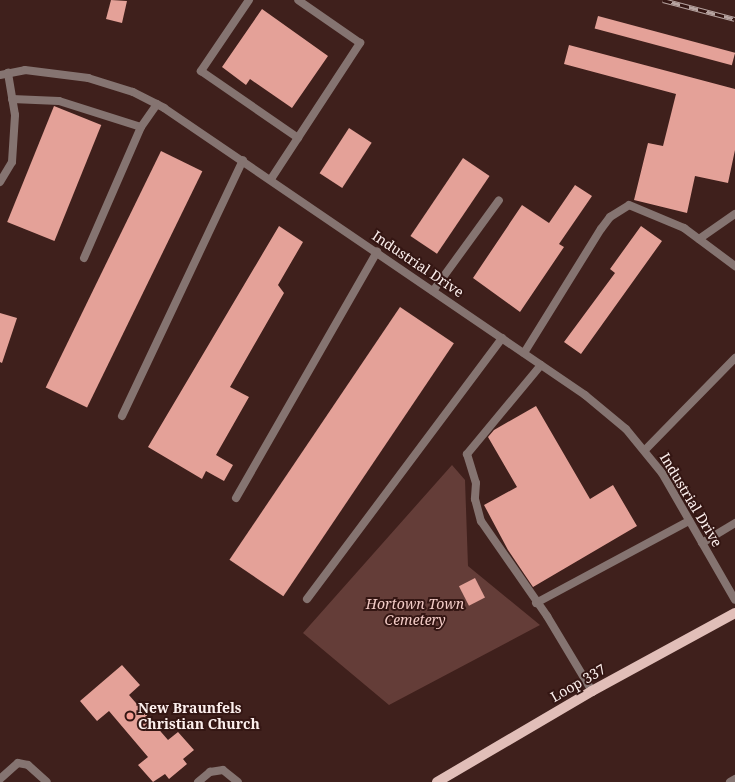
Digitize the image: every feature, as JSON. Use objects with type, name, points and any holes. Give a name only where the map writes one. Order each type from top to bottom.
[{"type":"main road","name":"Loop 337","points":[[437,782],[592,690],[735,613]]},
{"type":"street","points":[[249,0],[201,71],[298,138]]},
{"type":"street","points":[[271,179],[360,43],[298,0]]},
{"type":"street","name":"Industrial Drive","points":[[4,74],[38,71],[88,78],[133,92],[157,104],[243,160],[541,364],[607,412],[645,450],[662,473],[735,600]]},
{"type":"street","points":[[0,182],[12,162],[15,115],[12,99],[4,74]]},
{"type":"street","points":[[12,99],[59,101],[141,127]]},
{"type":"street","points":[[84,258],[141,127],[157,104]]},
{"type":"street","points":[[122,416],[243,160]]},
{"type":"street","points":[[433,291],[499,200]]},
{"type":"street","points":[[524,353],[601,229],[610,217],[629,205],[684,228],[735,266]]},
{"type":"street","points":[[699,239],[735,214]]},
{"type":"street","points":[[236,498],[377,252]]},
{"type":"street","points":[[307,599],[502,338]]},
{"type":"street","points":[[645,450],[735,358]]},
{"type":"street","points":[[541,364],[467,454],[476,482],[475,499],[481,521],[536,603],[547,616],[592,690]]},
{"type":"street","points":[[536,603],[689,521]]},
{"type":"street","points":[[702,543],[735,523]]},
{"type":"street","points":[[0,778],[18,763],[28,764],[47,782]]},
{"type":"street","points":[[198,782],[210,772],[224,770],[238,782]]},
{"type":"street","points":[[730,782],[735,779]]},
{"type":"green space","name":"Hortown Town Cemetery","points":[[452,465],[465,480],[468,566],[540,625],[389,705],[303,633]]},
{"type":"building","points":[[111,0],[127,1],[122,23],[106,19]]},
{"type":"building","points":[[262,9],[328,56],[292,108],[250,79],[246,85],[222,67]]},
{"type":"building","points":[[598,16],[735,53],[732,65],[595,29]]},
{"type":"building","points":[[569,45],[735,89],[735,150],[728,183],[695,176],[687,213],[634,200],[648,143],[663,146],[676,94],[564,64]]},
{"type":"building","points":[[54,106],[101,125],[54,241],[7,222]]},
{"type":"building","points":[[349,128],[372,143],[342,188],[320,173]]},
{"type":"building","points":[[161,151],[202,171],[87,408],[46,387]]},
{"type":"building","points":[[463,158],[490,176],[437,254],[410,236]]},
{"type":"building","points":[[575,185],[592,196],[559,244],[564,247],[520,312],[473,278],[522,205],[549,223]]},
{"type":"building","points":[[279,226],[303,242],[278,285],[284,293],[230,387],[249,397],[216,455],[233,465],[224,481],[206,471],[202,479],[148,447]]},
{"type":"building","points":[[641,226],[662,241],[581,354],[564,342],[615,273],[610,269]]},
{"type":"building","points":[[400,307],[454,343],[283,596],[229,560]]},
{"type":"building","points":[[0,313],[17,318],[2,363],[0,362]]},
{"type":"building","points":[[536,406],[590,499],[613,485],[637,526],[533,587],[508,550],[484,505],[517,487],[488,437],[494,430]]},
{"type":"building","points":[[475,578],[485,598],[469,606],[459,586]]},
{"type":"building","name":"New Braunfels Christian Church","points":[[122,665],[140,685],[129,695],[168,740],[178,732],[194,750],[183,759],[187,764],[169,779],[165,774],[153,782],[138,765],[148,757],[109,711],[97,721],[80,701]]},
{"type":"railway","points":[[663,0],[735,19]]},
{"type":"place","name":"New Braunfels Christian Church","points":[[130,716]]}]
